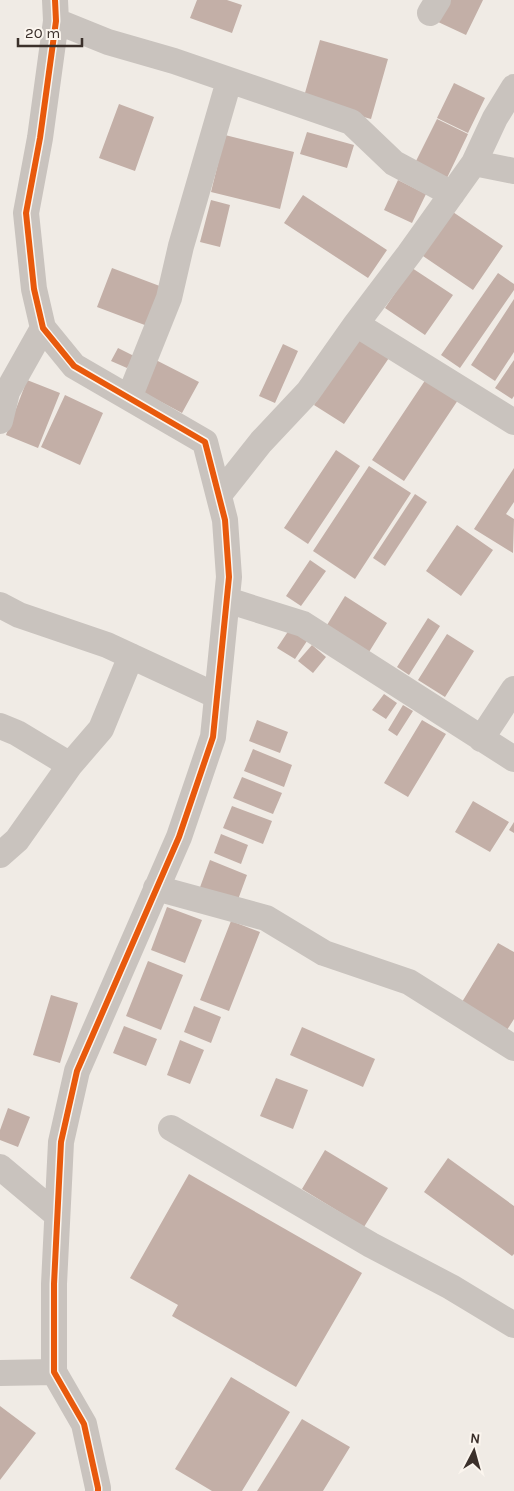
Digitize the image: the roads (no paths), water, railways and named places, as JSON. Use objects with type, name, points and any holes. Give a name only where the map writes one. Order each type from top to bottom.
[{"type":"street","points":[[98,1491],[84,1424],[54,1372],[54,1284],[60,1142],[77,1071],[179,837],[212,737],[229,577],[226,520],[205,442],[74,366],[43,328],[34,289],[26,213],[40,138],[55,10],[108,42],[174,61],[351,122],[394,162],[452,194]]},
{"type":"street","points":[[129,398],[169,298],[181,246],[229,81]]},
{"type":"street","points":[[219,495],[261,442],[308,392],[409,254],[474,163],[495,118],[514,87]]},
{"type":"street","points":[[474,163],[514,172]]},
{"type":"street","points":[[356,324],[514,422]]},
{"type":"street","points":[[0,420],[7,392],[43,328]]},
{"type":"street","points":[[227,600],[303,624],[514,759]]},
{"type":"street","points":[[0,605],[19,615],[107,645],[217,696]]},
{"type":"street","points":[[0,855],[17,840],[70,765],[101,729],[131,656]]},
{"type":"street","points":[[481,739],[514,689]]},
{"type":"street","points":[[0,726],[17,733],[70,765]]},
{"type":"street","points":[[156,888],[266,918],[324,953],[409,982],[514,1048]]},
{"type":"street","points":[[170,1128],[371,1245],[451,1287],[514,1325]]},
{"type":"street","points":[[0,1167],[56,1214]]},
{"type":"street","points":[[0,1373],[54,1372]]}]
